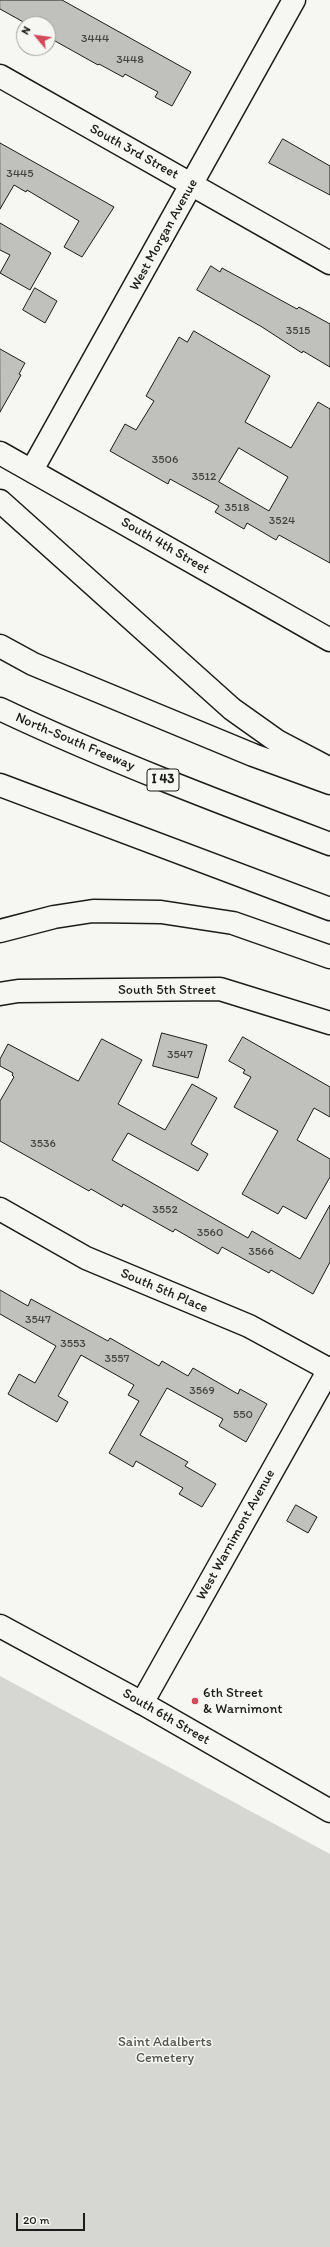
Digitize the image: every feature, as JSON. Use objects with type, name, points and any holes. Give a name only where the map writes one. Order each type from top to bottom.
[{"type":"main road","name":"West Morgan Avenue","points":[[32,470],[294,0]]},
{"type":"main road","name":"South 3rd Street","points":[[0,76],[330,263]]},
{"type":"main road","name":"South 4th Street","points":[[0,453],[330,640]]},
{"type":"main road","points":[[0,502],[232,709],[277,741],[330,769]]},
{"type":"main road","points":[[0,646],[33,664],[253,755],[330,783]]},
{"type":"main road","name":"North-South Freeway","points":[[0,709],[50,733],[169,782],[330,844]]},
{"type":"main road","points":[[0,785],[330,909]]},
{"type":"main road","points":[[0,931],[54,916],[93,911],[161,912],[234,923],[330,956]]},
{"type":"main road","name":"South 5th Street","points":[[0,994],[18,991],[220,989],[330,1023]]},
{"type":"main road","name":"South 5th Place","points":[[0,1209],[86,1258],[249,1326],[330,1369]]},
{"type":"main road","name":"West Warnimont Avenue","points":[[142,1703],[330,1369]]},
{"type":"main road","name":"South 6th Street","points":[[0,1626],[142,1703],[330,1811]]},
{"type":"green space","name":"Saint Adalberts Cemetery","points":[[0,1676],[330,1854],[330,2247],[0,2247]]},
{"type":"building","points":[[0,0],[62,0],[191,72],[172,106],[155,97],[158,92],[125,74],[123,77],[99,64],[98,65],[56,41],[56,16],[16,16],[16,18],[0,9]]},
{"type":"building","points":[[283,139],[330,166],[330,195],[269,163]]},
{"type":"building","points":[[0,143],[114,207],[82,257],[64,247],[79,221],[27,190],[26,192],[14,185],[0,209]]},
{"type":"building","points":[[0,223],[51,253],[30,290],[0,273],[10,255],[0,250]]},
{"type":"building","points":[[211,266],[220,272],[222,268],[297,309],[299,307],[330,324],[330,367],[303,351],[302,353],[262,327],[197,290]]},
{"type":"building","points":[[35,288],[57,301],[45,323],[23,310]]},
{"type":"building","points":[[194,331],[270,376],[245,422],[291,448],[318,402],[330,409],[330,563],[279,535],[276,540],[247,523],[244,529],[215,512],[219,506],[170,479],[168,484],[110,451],[125,424],[136,430],[154,401],[146,396],[179,337],[187,342]],"holes":[[[239,448],[288,477],[269,511],[219,482]]]},
{"type":"building","points":[[0,349],[25,363],[19,374],[21,375],[0,412]]},
{"type":"building","points":[[162,1033],[207,1045],[198,1078],[153,1066]]},
{"type":"building","points":[[243,1037],[330,1087],[330,1117],[314,1108],[297,1140],[330,1159],[330,1177],[306,1219],[283,1206],[278,1214],[242,1194],[278,1131],[234,1107],[251,1077],[243,1073],[245,1070],[229,1061]]},
{"type":"building","points":[[102,1039],[142,1060],[118,1104],[165,1130],[192,1084],[217,1098],[191,1144],[208,1154],[198,1171],[128,1133],[112,1160],[248,1238],[252,1231],[300,1259],[330,1205],[330,1262],[313,1294],[271,1270],[269,1273],[222,1247],[218,1254],[175,1229],[173,1232],[123,1204],[122,1207],[91,1189],[89,1191],[0,1141],[0,1101],[14,1077],[12,1075],[13,1073],[0,1066],[0,1059],[8,1044],[78,1081]]},
{"type":"building","points":[[0,1290],[28,1306],[31,1299],[108,1341],[110,1338],[159,1366],[162,1361],[188,1376],[193,1368],[238,1394],[240,1389],[267,1404],[246,1442],[219,1426],[223,1419],[167,1388],[140,1435],[188,1462],[185,1466],[216,1484],[202,1507],[179,1494],[183,1488],[136,1461],[133,1467],[109,1453],[139,1401],[128,1395],[134,1385],[81,1355],[58,1396],[68,1402],[57,1422],[8,1394],[19,1374],[35,1383],[56,1346],[0,1314]]},
{"type":"building","points":[[296,1505],[317,1517],[308,1533],[287,1521]]},
{"type":"place","name":"6th Street & Warnimont","points":[[195,1701]]}]
